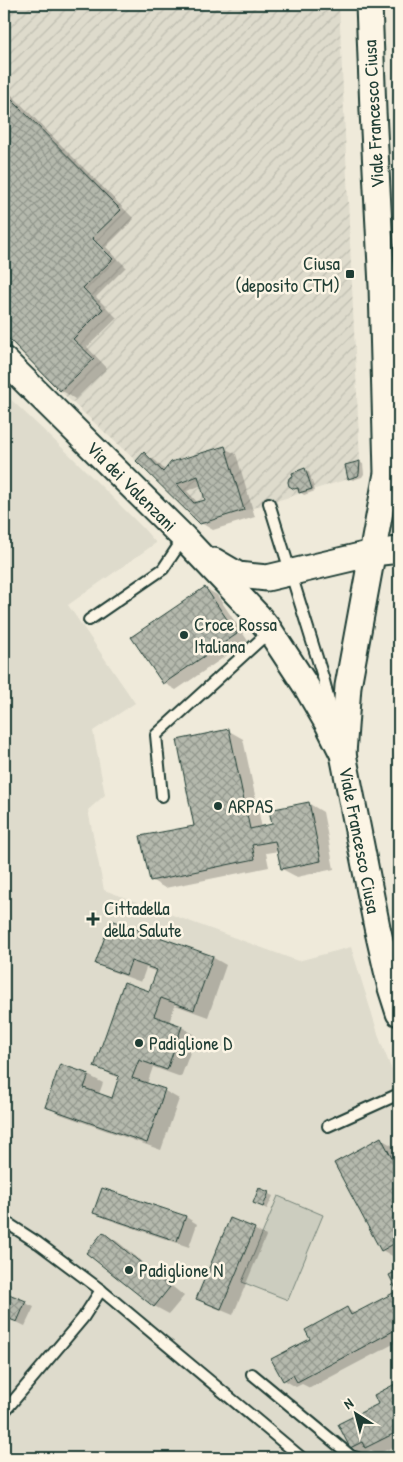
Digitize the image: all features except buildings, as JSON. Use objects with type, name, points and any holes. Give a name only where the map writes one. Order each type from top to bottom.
[{"type":"street","name":"Viale Francesco Ciusa","points":[[342,754],[348,686],[387,473],[382,286],[369,4]]},
{"type":"street","name":"Via dei Valenzani","points":[[4,360],[184,538],[263,623]]},
{"type":"street","points":[[184,538],[216,562],[238,575],[267,578],[373,553],[399,550]]},
{"type":"street","name":"Viale Francesco Ciusa","points":[[263,623],[311,694],[342,754],[377,927],[391,988],[399,1013]]},
{"type":"lane","points":[[269,503],[323,678],[342,754]]},
{"type":"lane","points":[[89,620],[162,569],[184,538]]},
{"type":"lane","points":[[162,796],[156,736],[263,623]]},
{"type":"lane","points":[[328,1126],[399,1094]]},
{"type":"lane","points":[[4,1222],[38,1243],[101,1290],[302,1458]]},
{"type":"lane","points":[[4,1412],[83,1318],[101,1290]]},
{"type":"lane","points":[[252,1374],[351,1456],[357,1458]]},
{"type":"shaded area","points":[[4,4],[339,4],[360,461],[358,476],[200,524],[136,461],[60,391],[4,334]]},
{"type":"shaded area","name":"Cittadella della Salute","points":[[4,393],[72,457],[156,543],[68,605],[135,703],[93,731],[105,795],[88,810],[104,890],[298,961],[351,947],[381,1043],[399,1088],[399,1458],[4,1458]]},
{"type":"shaded area","points":[[278,1196],[323,1215],[288,1300],[242,1282]]},
{"type":"place","name":"Ciusa (deposito CTM)","points":[[350,274]]},
{"type":"place","name":"Croce Rossa Italiana","points":[[184,635]]},
{"type":"place","name":"ARPAS","points":[[218,806]]},
{"type":"place","name":"Cittadella della Salute","points":[[93,919]]},
{"type":"place","name":"Padiglione D","points":[[139,1043]]},
{"type":"place","name":"Padiglione N","points":[[129,1270]]}]
